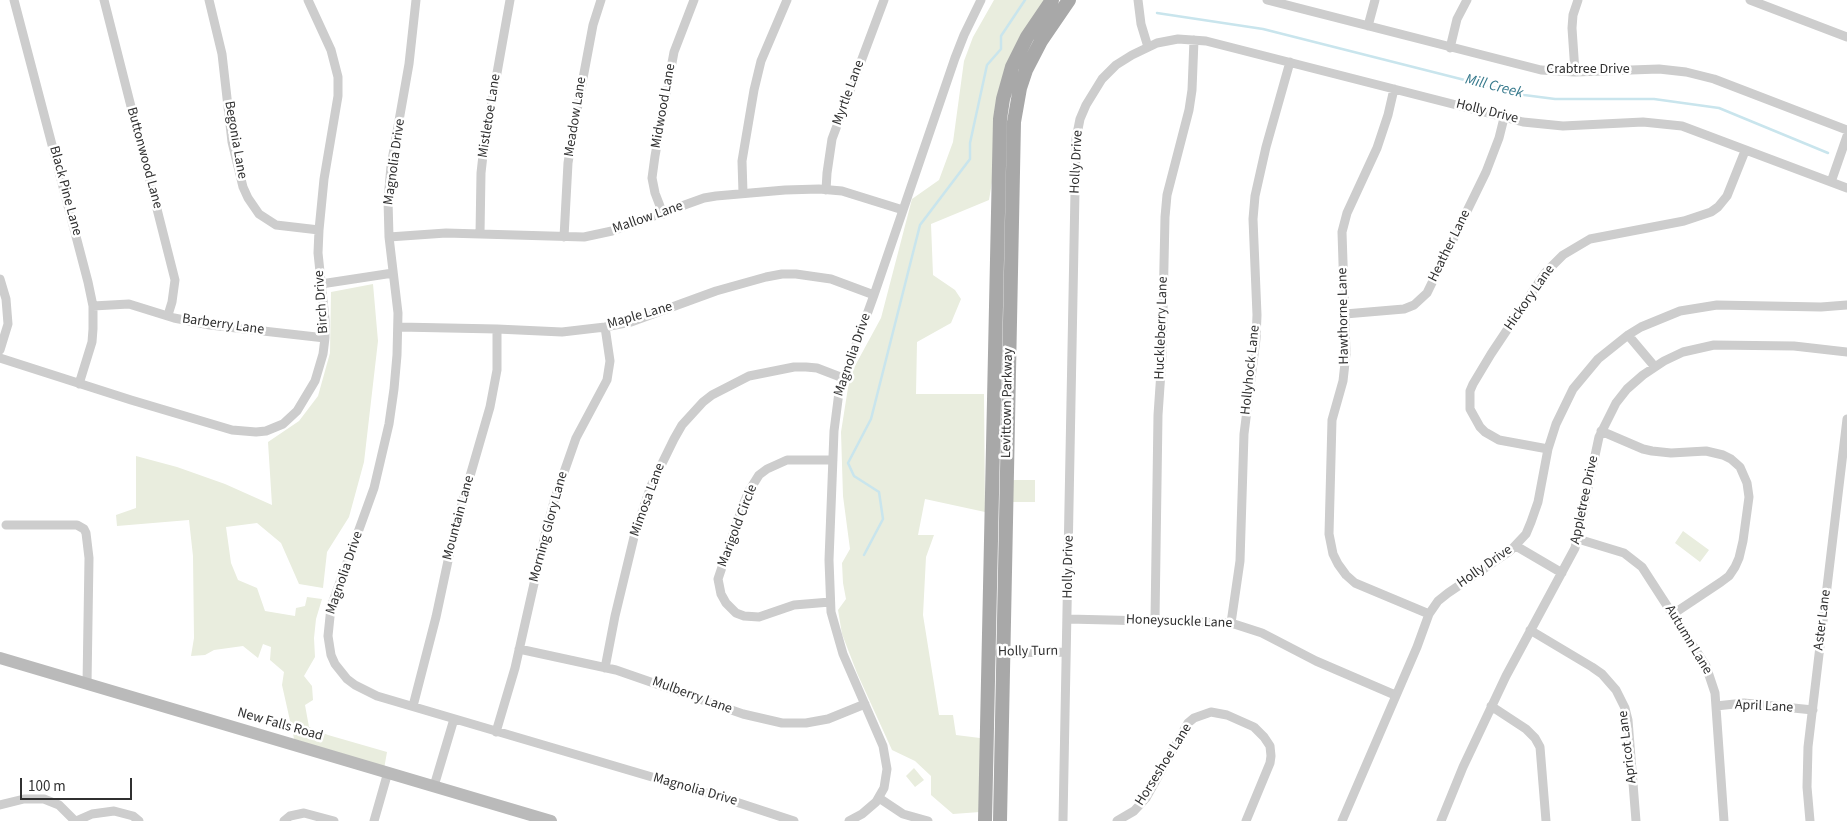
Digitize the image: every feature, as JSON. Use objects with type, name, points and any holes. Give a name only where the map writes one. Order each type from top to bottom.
[{"type":"main road","name":"Levittown Parkway","points":[[985,821],[1000,119],[1012,66],[1027,37],[1052,0]]},
{"type":"main road","name":"Levittown Parkway","points":[[1000,821],[1014,122],[1020,88],[1026,70],[1041,41],[1069,0]]},
{"type":"main road","name":"New Falls Road","points":[[0,658],[550,821]]},
{"type":"street","name":"Black Pine Lane","points":[[14,0],[93,306],[94,329],[92,342],[79,384]]},
{"type":"street","name":"Buttonwood Lane","points":[[104,0],[175,280],[168,315]]},
{"type":"street","name":"Begonia Lane","points":[[209,0],[222,54],[232,142],[243,187],[248,198],[259,214],[276,225],[319,230]]},
{"type":"street","name":"Birch Drive","points":[[0,358],[232,430],[266,431],[283,424],[291,418],[307,396],[318,371],[325,338],[325,319],[318,253],[319,230],[324,179],[336,116],[339,84],[331,50],[308,0]]},
{"type":"street","name":"Magnolia Drive","points":[[416,0],[409,64],[391,166],[388,200],[389,237],[399,327],[394,390],[381,460],[357,539],[331,607],[328,636],[334,664],[346,678],[369,692],[496,732],[730,800],[794,821]]},
{"type":"street","name":"Mistletoe Lane","points":[[480,234],[481,173],[484,146],[510,0]]},
{"type":"street","name":"Meadow Lane","points":[[564,237],[569,154],[584,67],[593,25],[601,0]]},
{"type":"street","name":"Midwood Lane","points":[[663,214],[655,193],[652,178],[655,156],[674,52],[694,0]]},
{"type":"street","points":[[743,193],[742,161],[754,90],[761,61],[787,0]]},
{"type":"street","name":"Myrtle Lane","points":[[826,190],[832,139],[884,0]]},
{"type":"street","name":"Magnolia Drive","points":[[879,798],[886,778],[887,761],[883,746],[843,654],[830,602],[829,560],[835,416],[843,378],[874,295],[955,58],[981,0]]},
{"type":"street","points":[[1138,0],[1141,24],[1148,47]]},
{"type":"street","name":"Crabtree Drive","points":[[1267,0],[1287,2],[1450,48],[1542,70],[1575,72],[1659,69],[1686,72],[1714,79],[1847,130]]},
{"type":"street","points":[[1368,26],[1375,0]]},
{"type":"street","points":[[1450,48],[1457,19],[1467,0]]},
{"type":"street","points":[[1575,72],[1572,28],[1573,16],[1578,0]]},
{"type":"street","points":[[1750,0],[1847,37]]},
{"type":"street","name":"Holly Drive","points":[[1063,821],[1076,139],[1080,119],[1086,105],[1102,79],[1116,65],[1148,47],[1168,40],[1206,41],[1522,122],[1563,126],[1643,122],[1669,123],[1682,126],[1847,188]]},
{"type":"street","name":"Huckleberry Lane","points":[[1155,620],[1158,415],[1162,357],[1165,217],[1167,195],[1191,97],[1194,40]]},
{"type":"street","name":"Hollyhock Lane","points":[[1231,623],[1240,561],[1244,434],[1256,340],[1257,315],[1253,219],[1255,196],[1266,146],[1290,62]]},
{"type":"street","name":"Hawthorne Lane","points":[[1394,89],[1377,148],[1344,221],[1342,232],[1345,369],[1332,420],[1329,534],[1333,554],[1342,570],[1356,583],[1429,614]]},
{"type":"street","name":"Heather Lane","points":[[1345,314],[1404,309],[1414,305],[1427,292],[1486,172],[1499,138],[1504,118]]},
{"type":"street","points":[[1830,182],[1847,136]]},
{"type":"street","name":"Hickory Lane","points":[[1548,449],[1499,440],[1480,427],[1470,409],[1470,391],[1491,354],[1545,273],[1563,255],[1590,240],[1684,220],[1718,208],[1727,196],[1745,150]]},
{"type":"street","name":"Mallow Lane","points":[[389,237],[446,233],[584,237],[612,232],[704,198],[743,193],[826,190],[860,196],[903,210]]},
{"type":"street","points":[[321,284],[393,273]]},
{"type":"street","name":"Maple Lane","points":[[399,327],[498,328],[562,332],[606,327],[631,322],[716,291],[782,274],[831,279],[874,295]]},
{"type":"street","points":[[0,278],[6,299],[8,324],[0,350]]},
{"type":"street","name":"Barberry Lane","points":[[93,306],[129,304],[210,326],[325,338]]},
{"type":"street","name":"Holly Drive","points":[[1342,821],[1429,614],[1438,601],[1516,546],[1526,534],[1538,502],[1548,449],[1556,424],[1573,389],[1598,358],[1628,335],[1668,314],[1702,306],[1738,304],[1847,306]]},
{"type":"street","name":"Morning Glory Lane","points":[[496,732],[519,649],[545,535],[561,481],[576,438],[607,380],[610,361],[606,327]]},
{"type":"street","name":"Mountain Lane","points":[[413,706],[436,617],[453,535],[490,407],[497,370],[498,328]]},
{"type":"street","points":[[1628,335],[1655,367]]},
{"type":"street","name":"Appletree Drive","points":[[1441,821],[1463,767],[1492,706],[1578,539],[1594,452],[1601,431],[1616,403],[1627,389],[1655,367],[1683,352],[1714,345],[1794,346],[1847,352]]},
{"type":"street","name":"Mimosa Lane","points":[[604,668],[627,565],[650,486],[674,439],[688,419],[712,395],[749,376],[806,367],[817,368],[843,378]]},
{"type":"street","name":"Aster Lane","points":[[1810,821],[1807,763],[1847,419]]},
{"type":"street","points":[[1601,431],[1642,449],[1652,451],[1671,453],[1714,452],[1731,459],[1744,474],[1749,497],[1744,541],[1735,567],[1729,576],[1673,614]]},
{"type":"street","name":"Marigold Circle","points":[[830,602],[794,605],[758,617],[744,616],[736,613],[726,603],[721,594],[718,579],[743,505],[749,490],[759,475],[767,469],[787,460],[833,460]]},
{"type":"street","points":[[6,525],[77,525],[84,529],[89,558],[88,684]]},
{"type":"street","name":"Autumn Lane","points":[[1578,539],[1611,548],[1632,558],[1642,567],[1706,666],[1712,680],[1716,706],[1724,821]]},
{"type":"street","points":[[1516,546],[1562,573]]},
{"type":"street","name":"Honeysuckle Lane","points":[[1068,619],[1231,623],[1262,633],[1316,661],[1395,696]]},
{"type":"street","name":"Apricot Lane","points":[[1530,630],[1592,667],[1602,674],[1616,690],[1625,708],[1628,720],[1636,821]]},
{"type":"street","name":"Mulberry Lane","points":[[519,649],[641,678],[743,714],[782,723],[806,723],[828,719],[865,704]]},
{"type":"street","name":"Holly Turn","points":[[989,653],[1066,652]]},
{"type":"street","name":"April Lane","points":[[1716,706],[1744,703],[1813,710]]},
{"type":"street","points":[[1492,706],[1526,729],[1535,738],[1540,747],[1546,821]]},
{"type":"street","name":"Horseshoe Lane","points":[[1116,821],[1134,811],[1146,798],[1188,723],[1194,718],[1211,712],[1227,715],[1254,727],[1270,746],[1270,763],[1246,821]]},
{"type":"street","points":[[434,786],[454,719]]},
{"type":"street","points":[[374,821],[388,772]]},
{"type":"street","points":[[848,821],[871,808],[879,798],[903,814],[928,821]]},
{"type":"street","points":[[0,805],[24,799],[47,800],[65,809],[76,821],[92,814],[114,811],[133,816],[139,821]]},
{"type":"street","points":[[284,821],[290,816],[304,814],[334,821]]},
{"type":"shaded area","points":[[994,0],[1046,0],[998,96],[993,176],[989,200],[931,224],[933,275],[955,290],[961,299],[951,323],[917,342],[916,394],[984,394],[985,512],[925,499],[918,535],[934,535],[926,557],[923,615],[939,715],[953,715],[956,735],[980,738],[980,812],[953,814],[931,795],[931,776],[915,761],[892,750],[857,673],[842,634],[838,610],[846,599],[842,563],[850,549],[843,496],[841,432],[850,375],[881,318],[912,199],[939,180],[953,142],[964,61],[973,37]]},
{"type":"shaded area","points":[[373,284],[378,341],[364,462],[349,517],[327,552],[323,588],[299,584],[281,543],[257,523],[226,527],[231,563],[238,580],[257,588],[265,611],[295,616],[296,608],[305,606],[307,597],[322,599],[316,619],[315,657],[304,676],[312,686],[313,700],[305,705],[309,727],[328,735],[387,752],[384,769],[295,743],[282,685],[284,672],[270,660],[271,647],[263,644],[258,658],[243,646],[214,650],[205,655],[191,656],[194,638],[193,556],[189,520],[117,526],[116,515],[136,508],[136,456],[177,467],[225,484],[272,505],[268,442],[299,421],[318,396],[330,353],[331,292]]},
{"type":"shaded area","points":[[1012,480],[1035,480],[1035,502],[1012,502]]},
{"type":"shaded area","points":[[1683,531],[1709,550],[1700,562],[1675,543]]},
{"type":"shaded area","points":[[914,768],[924,780],[915,787],[906,776]]},
{"type":"waterway","points":[[864,555],[883,519],[879,492],[854,476],[848,463],[871,419],[920,225],[970,159],[970,143],[987,65],[1001,49],[1001,36],[1025,0]]},
{"type":"waterway","name":"Mill Creek","points":[[1157,13],[1263,29],[1524,95],[1555,99],[1654,99],[1719,108],[1828,153]]}]
